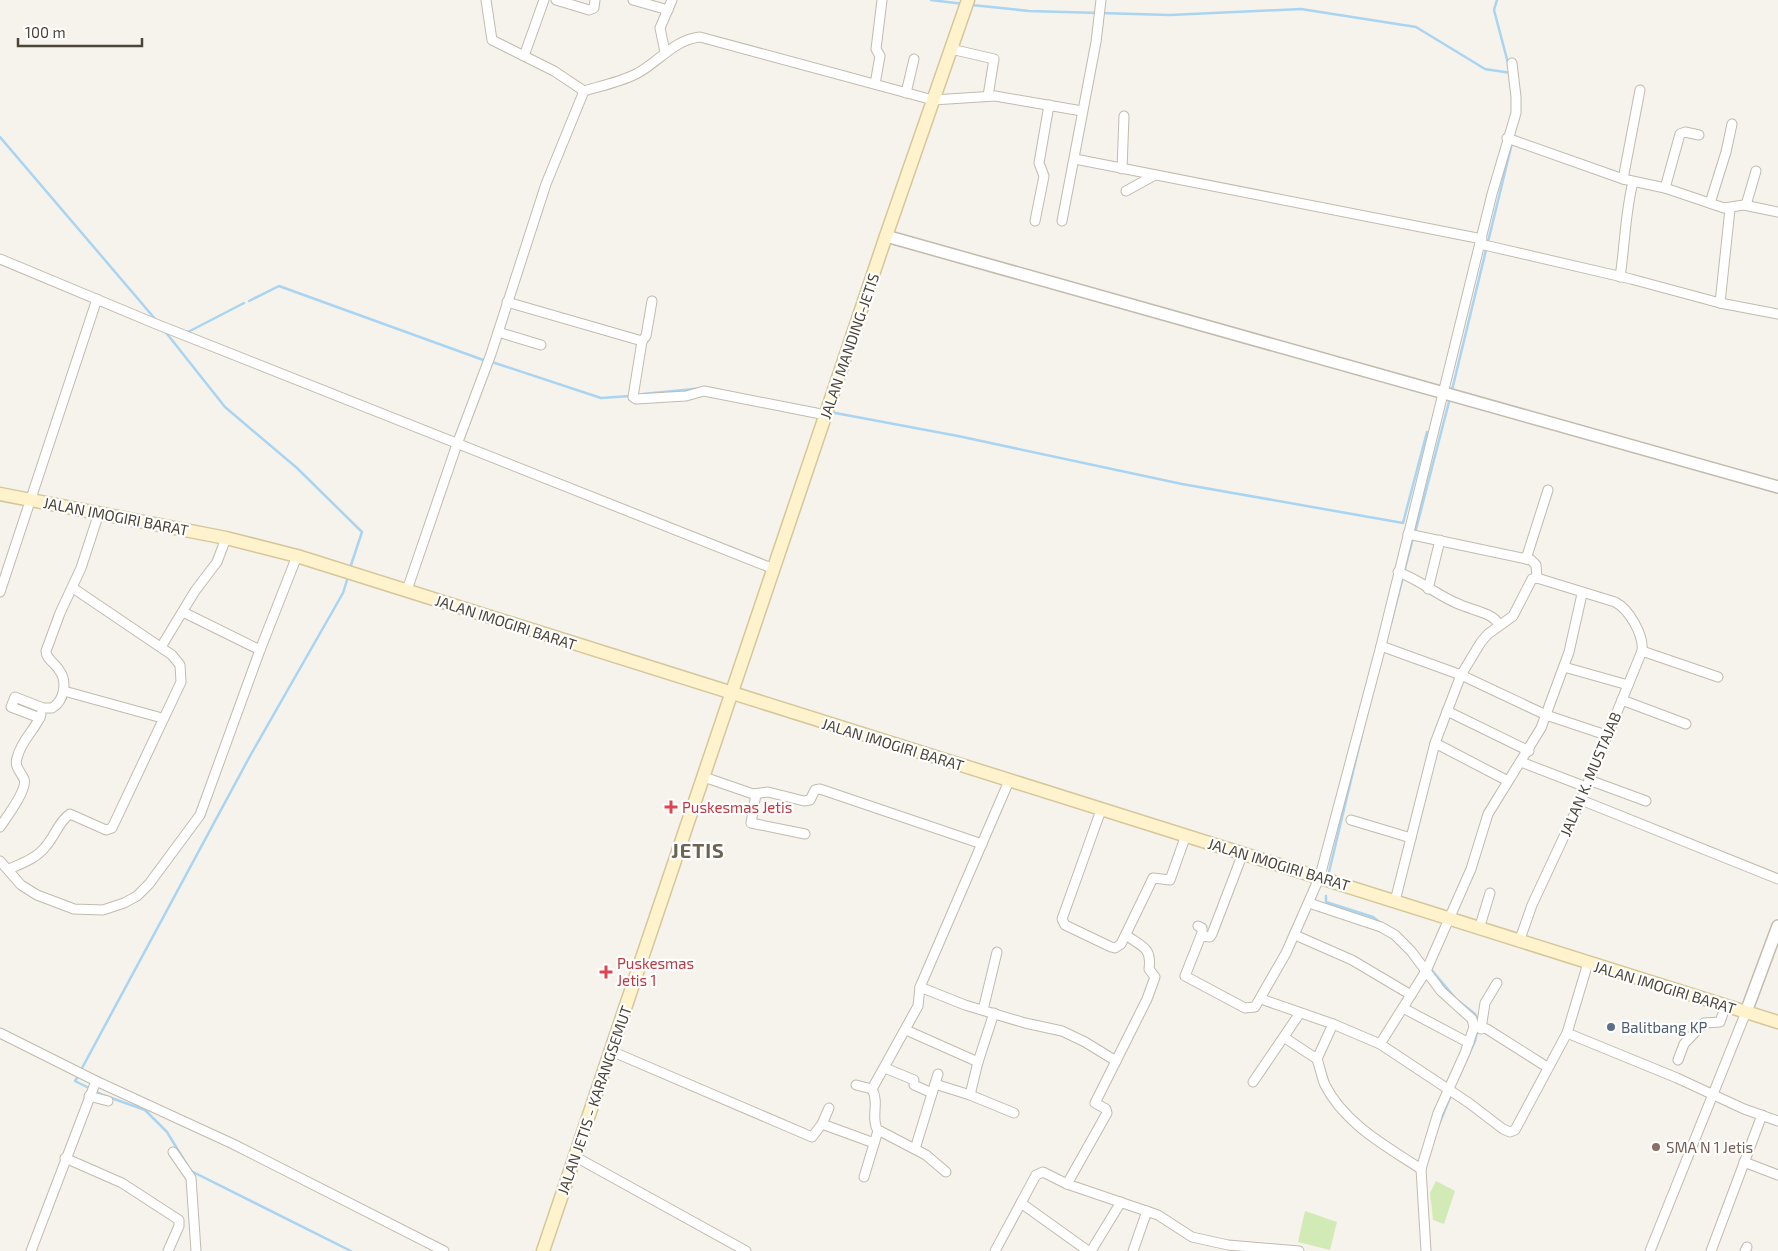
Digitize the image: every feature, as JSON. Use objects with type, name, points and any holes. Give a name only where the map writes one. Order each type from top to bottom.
[{"type":"main road","name":"JALAN MANDING-JETIS","points":[[733,694],[886,236],[968,0]]},
{"type":"main road","name":"JALAN IMOGIRI BARAT","points":[[0,494],[226,538],[297,556],[1101,810],[1320,876],[1479,929],[1778,1022]]},
{"type":"main road","name":"JALAN JETIS - KARANGSEMUT","points":[[543,1251],[733,694]]},
{"type":"street","points":[[486,0],[492,40],[554,72],[584,91],[637,74],[664,47],[703,37],[933,100],[988,96],[1082,111]]},
{"type":"street","points":[[524,56],[544,0]]},
{"type":"street","points":[[556,0],[589,10],[594,8],[595,0]]},
{"type":"street","points":[[633,0],[668,10]]},
{"type":"street","points":[[664,47],[660,28],[672,0]]},
{"type":"street","points":[[875,84],[880,56],[876,49],[882,0]]},
{"type":"street","points":[[1062,221],[1075,159],[1101,0]]},
{"type":"street","points":[[951,49],[994,60],[988,96]]},
{"type":"street","points":[[906,93],[914,59]]},
{"type":"street","points":[[1198,926],[1202,930],[1201,936],[1185,976],[1245,1008],[1255,1007],[1295,935],[1320,876],[1386,648],[1444,393],[1511,140],[1517,105],[1512,63]]},
{"type":"street","points":[[1623,179],[1640,90]]},
{"type":"street","points":[[407,590],[498,332],[546,184],[584,91]]},
{"type":"street","points":[[1035,221],[1044,176],[1039,163],[1049,105]]},
{"type":"street","points":[[1122,169],[1124,116]]},
{"type":"street","points":[[1710,203],[1726,152],[1732,124]]},
{"type":"street","points":[[1665,188],[1680,134],[1685,132],[1699,135]]},
{"type":"street","points":[[1511,140],[1623,179],[1665,188],[1730,209],[1746,205],[1778,212]]},
{"type":"street","points":[[1075,159],[1484,243],[1720,303],[1777,310]]},
{"type":"street","points":[[1746,205],[1756,171]]},
{"type":"street","points":[[1126,191],[1155,175]]},
{"type":"street","points":[[1620,277],[1627,227],[1626,215],[1633,182]]},
{"type":"street","points":[[1720,303],[1730,209]]},
{"type":"street","points":[[886,236],[1778,487]]},
{"type":"street","points":[[0,259],[156,324],[458,442],[774,569]]},
{"type":"street","points":[[0,592],[96,299]]},
{"type":"street","points":[[652,301],[646,336],[642,341],[633,397],[636,399],[686,396],[704,391],[827,413]]},
{"type":"street","points":[[507,302],[642,341]]},
{"type":"street","points":[[498,332],[541,345]]},
{"type":"street","points":[[1526,559],[1548,490]]},
{"type":"street","points":[[40,718],[11,707],[16,697],[44,708],[56,706],[64,691],[61,674],[46,653],[55,625],[73,588],[99,513]]},
{"type":"street","points":[[1413,535],[1526,559],[1534,563],[1537,578]]},
{"type":"street","points":[[161,646],[195,591],[217,562],[226,538]]},
{"type":"street","points":[[1428,589],[1440,540]]},
{"type":"street","points":[[0,861],[22,885],[37,895],[74,909],[102,910],[124,903],[137,896],[149,884],[200,815],[260,650],[297,556]]},
{"type":"street","points":[[1403,573],[1428,589],[1493,618],[1499,625]]},
{"type":"street","points":[[1395,901],[1435,743],[1446,711],[1475,649],[1499,625],[1511,619],[1530,581],[1537,578],[1582,594],[1615,602],[1623,608],[1641,636],[1642,650],[1718,677]]},
{"type":"street","points":[[9,869],[30,860],[46,847],[65,818],[70,814],[106,830],[112,828],[162,718],[181,682],[180,665],[161,646],[73,588]]},
{"type":"street","points":[[1380,1044],[1428,967],[1471,869],[1488,814],[1529,751],[1546,716],[1564,667],[1582,594]]},
{"type":"street","points":[[183,612],[260,650]]},
{"type":"street","points":[[1386,648],[1461,676],[1546,716],[1606,735]]},
{"type":"street","name":"JALAN K. MUSTAJAB","points":[[1520,942],[1532,905],[1581,800],[1642,650]]},
{"type":"street","points":[[1564,667],[1628,685]]},
{"type":"street","points":[[64,691],[162,718]]},
{"type":"street","points":[[1622,700],[1686,724]]},
{"type":"street","points":[[0,828],[25,785],[16,762],[20,748],[25,737],[40,718],[44,708]]},
{"type":"street","points":[[1446,711],[1529,751]]},
{"type":"street","points":[[1435,743],[1508,782]]},
{"type":"street","points":[[1521,762],[1646,801]]},
{"type":"street","points":[[704,777],[756,794],[768,792],[808,801],[815,790],[820,789],[982,844]]},
{"type":"street","points":[[946,1172],[915,1148],[878,1131],[874,1123],[876,1103],[872,1089],[918,1006],[920,987],[1010,781]]},
{"type":"street","points":[[756,794],[751,823],[805,834]]},
{"type":"street","points":[[1581,800],[1778,879]]},
{"type":"street","points":[[1101,810],[1062,922],[1088,937],[1115,948],[1121,944],[1126,935],[1152,880],[1170,880],[1186,835]]},
{"type":"street","points":[[1351,820],[1411,838]]},
{"type":"street","points":[[1201,936],[1210,937],[1212,934],[1243,853]]},
{"type":"street","points":[[1479,929],[1490,893]]},
{"type":"street","points":[[1309,903],[1388,931],[1405,944],[1428,967],[1441,991],[1469,1013],[1477,1027],[1487,1029],[1548,1066]]},
{"type":"street","points":[[1650,1251],[1746,1012],[1778,926]]},
{"type":"street","points":[[1067,1184],[1107,1113],[1106,1108],[1095,1103],[1147,999],[1155,976],[1149,969],[1150,955],[1126,935]]},
{"type":"street","points":[[1295,935],[1352,960],[1411,995]]},
{"type":"street","points":[[983,1010],[998,952]]},
{"type":"street","points":[[1261,999],[1334,1024],[1380,1044],[1510,1132],[1518,1126],[1566,1033],[1588,962]]},
{"type":"street","points":[[1426,1251],[1421,1169],[1468,1043],[1477,1027],[1485,1003],[1498,983]]},
{"type":"street","points":[[920,987],[983,1010],[1062,1031],[1085,1042],[1116,1061]]},
{"type":"street","points":[[1678,1060],[1684,1044],[1704,1023],[1718,1024],[1726,1006]]},
{"type":"street","points":[[1403,1008],[1468,1043]]},
{"type":"street","points":[[970,1095],[978,1062],[994,1013]]},
{"type":"street","points":[[1253,1082],[1285,1038],[1300,1013]]},
{"type":"street","points":[[1317,1059],[1334,1024]]},
{"type":"street","points":[[906,1030],[978,1062]]},
{"type":"street","points":[[0,1033],[81,1073],[92,1089],[108,1102]]},
{"type":"street","points":[[1566,1033],[1778,1121]]},
{"type":"street","points":[[1285,1038],[1317,1059],[1325,1084],[1337,1102],[1362,1129],[1421,1169]]},
{"type":"street","points":[[611,1051],[811,1136],[816,1134],[829,1108]]},
{"type":"street","points":[[885,1068],[914,1083],[933,1089],[970,1095],[1014,1113]]},
{"type":"street","points":[[915,1148],[938,1074]]},
{"type":"street","points":[[856,1086],[872,1089]]},
{"type":"street","points":[[31,1251],[92,1089]]},
{"type":"street","points":[[92,1089],[233,1144],[444,1251]]},
{"type":"street","points":[[1711,1251],[1762,1115]]},
{"type":"street","points":[[822,1124],[874,1143]]},
{"type":"street","points":[[864,1178],[878,1131]]},
{"type":"street","points":[[173,1152],[191,1178],[196,1251]]},
{"type":"street","points":[[574,1156],[746,1251]]},
{"type":"street","points":[[66,1157],[122,1183],[179,1220],[180,1226],[168,1251]]},
{"type":"street","points":[[1744,1162],[1778,1174]]},
{"type":"street","points":[[995,1251],[1039,1172],[1043,1172],[1067,1184],[1148,1211],[1168,1220],[1192,1237],[1228,1245],[1299,1251]]},
{"type":"street","points":[[1021,1203],[1089,1251],[1121,1202]]},
{"type":"street","points":[[1133,1251],[1148,1211]]},
{"type":"green space","points":[[1436,1181],[1455,1191],[1444,1224],[1433,1220],[1430,1193]]},
{"type":"green space","points":[[1305,1211],[1337,1222],[1330,1250],[1298,1242]]},
{"type":"waterway","points":[[931,0],[964,4]]},
{"type":"waterway","points":[[1497,0],[1494,10],[1508,63]]},
{"type":"waterway","points":[[972,5],[1029,11],[1170,15],[1301,9],[1416,27],[1485,69],[1511,73]]},
{"type":"waterway","points":[[0,137],[156,320]]},
{"type":"waterway","points":[[1452,390],[1512,143]]},
{"type":"waterway","points":[[249,301],[279,286],[486,361]]},
{"type":"waterway","points":[[183,331],[188,332],[244,303]]},
{"type":"waterway","points":[[164,330],[225,407],[297,468],[362,532],[351,565]]},
{"type":"waterway","points":[[492,362],[601,398],[630,396]]},
{"type":"waterway","points":[[643,394],[704,388]]},
{"type":"waterway","points":[[1415,533],[1450,398]]},
{"type":"waterway","points":[[830,412],[958,436],[1182,484],[1403,523],[1427,432]]},
{"type":"waterway","points":[[1404,572],[1413,538]]},
{"type":"waterway","points":[[1391,623],[1403,577]]},
{"type":"waterway","points":[[81,1070],[250,756],[343,593],[347,580]]},
{"type":"waterway","points":[[1329,872],[1362,734]]},
{"type":"waterway","points":[[1326,896],[1326,902],[1373,917],[1382,924]]},
{"type":"waterway","points":[[1430,968],[1456,999],[1475,1014],[1479,1023]]},
{"type":"waterway","points":[[1459,1076],[1475,1041],[1478,1028]]},
{"type":"waterway","points":[[79,1075],[75,1081],[103,1095],[145,1110],[167,1132],[187,1165]]},
{"type":"waterway","points":[[1438,1127],[1451,1095]]},
{"type":"waterway","points":[[191,1171],[351,1251]]},
{"type":"place","name":"Puskesmas Jetis","points":[[671,807]]},
{"type":"place","name":"Puskesmas Jetis 1","points":[[606,972]]},
{"type":"place","name":"Balitbang KP","points":[[1611,1027]]},
{"type":"place","name":"SMA N 1 Jetis","points":[[1656,1147]]},
{"type":"district","name":"JETIS","points":[[698,850]]}]
